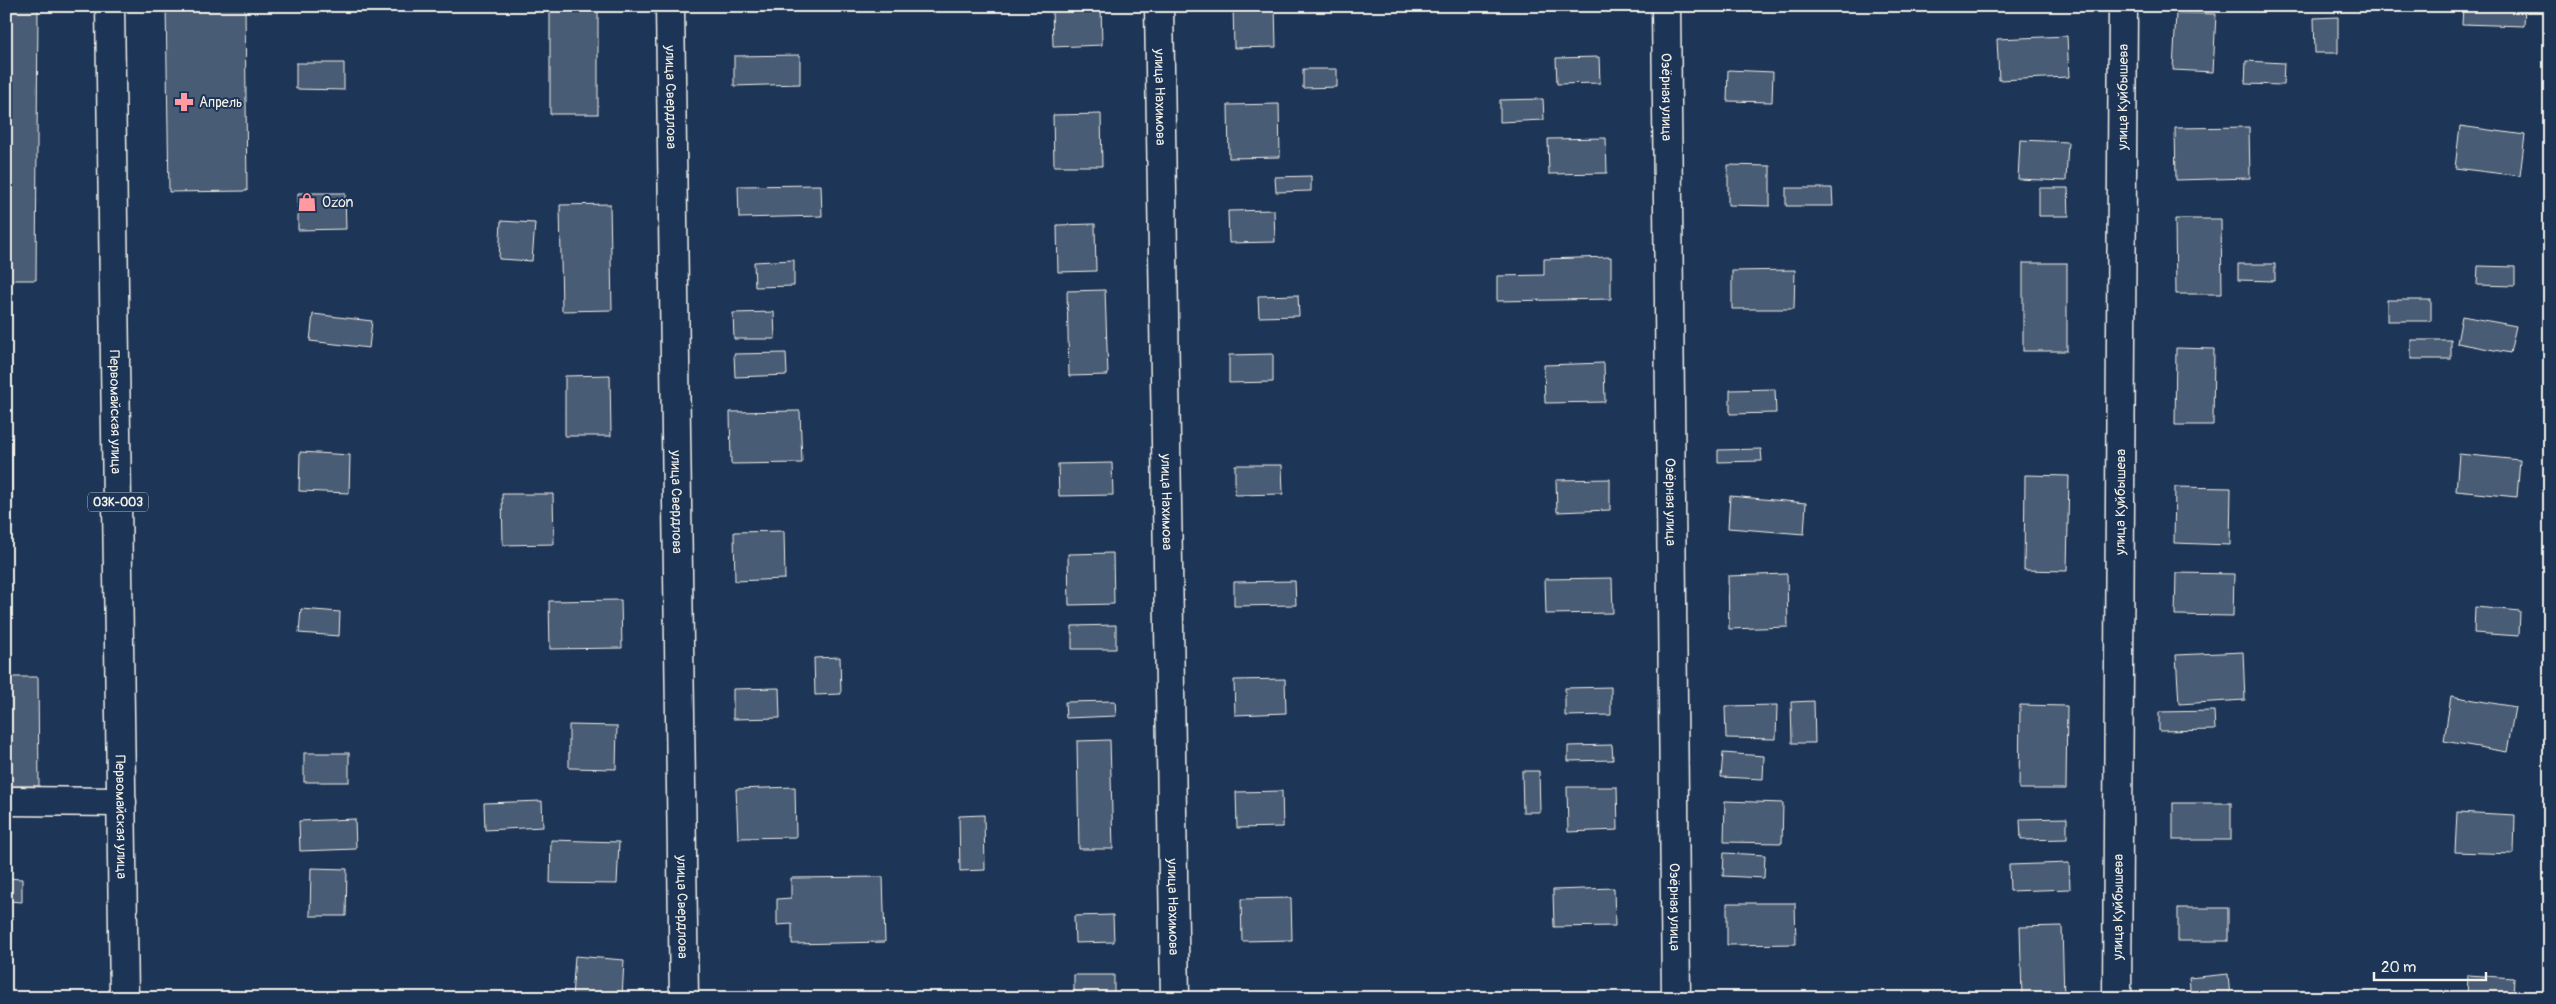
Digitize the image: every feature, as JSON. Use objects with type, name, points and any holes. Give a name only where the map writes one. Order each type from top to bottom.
[{"type":"street","name":"Первомайская улица","points":[[110,6],[124,998]]},
{"type":"street","name":"улица Свердлова","points":[[670,6],[684,998]]},
{"type":"street","name":"улица Нахимова","points":[[1159,6],[1175,998]]},
{"type":"street","name":"Озёрная улица","points":[[1666,6],[1676,998]]},
{"type":"street","name":"улица Куйбышева","points":[[2117,998],[2123,6]]},
{"type":"street","points":[[6,801],[122,802]]},
{"type":"building","points":[[6,6],[38,6],[36,280],[6,280]]},
{"type":"building","points":[[166,6],[245,6],[247,191],[169,192]]},
{"type":"building","points":[[1052,6],[1101,6],[1102,45],[1053,47]]},
{"type":"building","points":[[1233,6],[1275,6],[1276,47],[1234,48]]},
{"type":"building","points":[[2243,6],[2295,6],[2295,12],[2243,9]]},
{"type":"building","points":[[2463,6],[2525,6],[2524,26],[2462,24]]},
{"type":"building","points":[[550,8],[598,8],[598,114],[550,114]]},
{"type":"building","points":[[2176,13],[2216,14],[2213,72],[2173,70]]},
{"type":"building","points":[[2338,17],[2338,53],[2315,53],[2314,18]]},
{"type":"building","points":[[2067,36],[2069,77],[1999,80],[1997,39]]},
{"type":"building","points":[[800,55],[800,84],[734,86],[734,56]]},
{"type":"building","points":[[1599,57],[1600,83],[1557,84],[1556,58]]},
{"type":"building","points":[[2246,61],[2284,63],[2283,85],[2245,84]]},
{"type":"building","points":[[296,63],[344,63],[344,90],[296,89]]},
{"type":"building","points":[[1303,69],[1337,69],[1337,87],[1303,88]]},
{"type":"building","points":[[1728,70],[1773,72],[1772,102],[1727,101]]},
{"type":"building","points":[[1543,99],[1544,120],[1500,122],[1500,100]]},
{"type":"building","points":[[1279,104],[1280,157],[1229,158],[1228,105]]},
{"type":"building","points":[[1101,114],[1102,166],[1054,166],[1053,115]]},
{"type":"building","points":[[2460,126],[2525,135],[2520,176],[2455,168]]},
{"type":"building","points":[[2249,127],[2250,178],[2176,180],[2175,128]]},
{"type":"building","points":[[1606,138],[1607,173],[1549,174],[1548,139]]},
{"type":"building","points":[[2020,140],[2068,142],[2066,181],[2018,179]]},
{"type":"building","points":[[1728,165],[1770,166],[1770,206],[1728,205]]},
{"type":"building","points":[[1311,176],[1311,191],[1276,192],[1275,177]]},
{"type":"building","points":[[821,185],[822,216],[739,218],[738,186]]},
{"type":"building","points":[[1786,188],[1832,188],[1833,206],[1786,206]]},
{"type":"building","points":[[2039,188],[2068,188],[2069,216],[2039,216]]},
{"type":"building","points":[[298,193],[345,193],[346,229],[298,230]]},
{"type":"building","points":[[610,204],[612,310],[562,311],[560,205]]},
{"type":"building","points":[[1274,210],[1275,242],[1229,243],[1228,211]]},
{"type":"building","points":[[2175,219],[2221,219],[2222,294],[2176,294]]},
{"type":"building","points":[[501,221],[535,223],[532,261],[499,259]]},
{"type":"building","points":[[1095,224],[1096,271],[1058,272],[1057,225]]},
{"type":"building","points":[[1611,257],[1611,299],[1497,301],[1497,276],[1544,275],[1544,259]]},
{"type":"building","points":[[794,260],[794,286],[755,287],[754,262]]},
{"type":"building","points":[[2023,263],[2067,263],[2067,351],[2023,351]]},
{"type":"building","points":[[2238,264],[2275,264],[2275,281],[2238,280]]},
{"type":"building","points":[[2478,266],[2515,267],[2515,286],[2477,285]]},
{"type":"building","points":[[1795,270],[1794,309],[1732,309],[1732,271]]},
{"type":"building","points":[[1105,290],[1108,375],[1069,376],[1067,291]]},
{"type":"building","points":[[1298,295],[1299,316],[1259,317],[1258,296]]},
{"type":"building","points":[[2387,300],[2431,300],[2431,321],[2387,321]]},
{"type":"building","points":[[774,312],[775,339],[734,339],[733,313]]},
{"type":"building","points":[[313,314],[372,321],[369,348],[310,341]]},
{"type":"building","points":[[2462,316],[2516,326],[2510,353],[2457,343]]},
{"type":"building","points":[[2411,340],[2451,340],[2451,359],[2411,359]]},
{"type":"building","points":[[2176,348],[2214,349],[2213,425],[2175,425]]},
{"type":"building","points":[[786,353],[787,375],[735,377],[734,354]]},
{"type":"building","points":[[1273,354],[1273,382],[1229,383],[1229,355]]},
{"type":"building","points":[[1604,363],[1605,402],[1545,403],[1544,365]]},
{"type":"building","points":[[610,375],[611,436],[565,436],[565,376]]},
{"type":"building","points":[[1775,389],[1776,413],[1730,414],[1730,390]]},
{"type":"building","points":[[800,411],[802,463],[731,464],[730,412]]},
{"type":"building","points":[[6,437],[12,437],[12,530],[6,530]]},
{"type":"building","points":[[1761,449],[1762,461],[1718,462],[1718,450]]},
{"type":"building","points":[[300,452],[350,455],[349,493],[299,491]]},
{"type":"building","points":[[2459,454],[2520,460],[2517,497],[2456,491]]},
{"type":"building","points":[[1112,463],[1113,495],[1059,496],[1058,464]]},
{"type":"building","points":[[1235,465],[1282,465],[1283,494],[1235,495]]},
{"type":"building","points":[[2025,475],[2069,476],[2067,571],[2024,570]]},
{"type":"building","points":[[1610,479],[1610,510],[1557,512],[1556,480]]},
{"type":"building","points":[[2175,487],[2231,488],[2230,545],[2174,543]]},
{"type":"building","points":[[502,494],[553,494],[554,544],[503,545]]},
{"type":"building","points":[[1730,496],[1806,503],[1804,534],[1728,528]]},
{"type":"building","points":[[784,531],[785,579],[735,581],[734,532]]},
{"type":"building","points":[[1113,553],[1114,604],[1069,605],[1068,554]]},
{"type":"building","points":[[2176,573],[2234,574],[2233,616],[2175,615]]},
{"type":"building","points":[[1787,574],[1788,627],[1729,629],[1728,576]]},
{"type":"building","points":[[1612,578],[1613,613],[1546,614],[1545,579]]},
{"type":"building","points":[[1295,581],[1296,605],[1234,606],[1234,582]]},
{"type":"building","points":[[621,600],[622,648],[550,649],[549,601]]},
{"type":"building","points":[[2475,607],[2520,611],[2519,636],[2474,633]]},
{"type":"building","points":[[301,609],[340,612],[339,636],[299,633]]},
{"type":"building","points":[[1116,625],[1116,649],[1072,649],[1072,626]]},
{"type":"building","points":[[2243,652],[2245,700],[2179,704],[2176,655]]},
{"type":"building","points":[[840,657],[841,694],[815,695],[814,658]]},
{"type":"building","points":[[6,677],[38,677],[39,786],[6,786]]},
{"type":"building","points":[[1285,679],[1286,713],[1235,715],[1234,680]]},
{"type":"building","points":[[1611,687],[1611,715],[1565,716],[1565,688]]},
{"type":"building","points":[[779,688],[780,718],[733,719],[733,689]]},
{"type":"building","points":[[2451,696],[2515,707],[2507,752],[2444,741]]},
{"type":"building","points":[[1115,701],[1116,716],[1066,718],[1065,702]]},
{"type":"building","points":[[1814,701],[1815,743],[1792,743],[1791,702]]},
{"type":"building","points":[[1777,705],[1776,739],[1726,738],[1725,706]]},
{"type":"building","points":[[2020,705],[2067,706],[2066,789],[2019,789]]},
{"type":"building","points":[[2214,711],[2215,730],[2159,731],[2159,712]]},
{"type":"building","points":[[569,725],[617,726],[616,769],[569,768]]},
{"type":"building","points":[[1110,740],[1113,849],[1079,849],[1077,741]]},
{"type":"building","points":[[1612,745],[1613,760],[1568,761],[1568,746]]},
{"type":"building","points":[[304,753],[349,753],[349,782],[304,782]]},
{"type":"building","points":[[1723,753],[1764,756],[1763,779],[1721,777]]},
{"type":"building","points":[[1522,771],[1539,771],[1540,812],[1523,812]]},
{"type":"building","points":[[795,787],[796,837],[738,838],[736,789]]},
{"type":"building","points":[[1567,787],[1617,787],[1618,830],[1568,832]]},
{"type":"building","points":[[1282,791],[1283,827],[1237,828],[1236,792]]},
{"type":"building","points":[[542,801],[543,827],[485,830],[484,803]]},
{"type":"building","points":[[1725,801],[1783,803],[1782,843],[1724,842]]},
{"type":"building","points":[[2173,803],[2231,803],[2231,840],[2173,840]]},
{"type":"building","points":[[2457,812],[2515,815],[2514,854],[2455,852]]},
{"type":"building","points":[[984,815],[985,870],[960,871],[959,816]]},
{"type":"building","points":[[2067,818],[2067,839],[2021,840],[2020,819]]},
{"type":"building","points":[[355,819],[356,849],[300,851],[299,821]]},
{"type":"building","points":[[551,840],[619,842],[617,884],[550,883]]},
{"type":"building","points":[[1724,853],[1765,855],[1764,878],[1723,876]]},
{"type":"building","points":[[2069,863],[2070,889],[2010,891],[2009,865]]},
{"type":"building","points":[[311,868],[347,869],[346,916],[310,916]]},
{"type":"building","points":[[883,877],[885,942],[792,944],[792,924],[777,925],[777,899],[791,898],[791,878]]},
{"type":"building","points":[[6,878],[22,879],[22,902],[6,901]]},
{"type":"building","points":[[1614,888],[1615,926],[1554,927],[1553,890]]},
{"type":"building","points":[[1291,898],[1292,940],[1242,941],[1241,899]]},
{"type":"building","points":[[1727,903],[1795,903],[1796,944],[1727,945]]},
{"type":"building","points":[[2178,908],[2228,908],[2228,941],[2178,941]]},
{"type":"building","points":[[1113,915],[1114,942],[1075,943],[1074,916]]},
{"type":"building","points":[[2062,926],[2064,998],[2022,998],[2020,927]]},
{"type":"building","points":[[575,956],[624,960],[622,998],[572,998]]},
{"type":"building","points":[[2228,974],[2230,998],[2191,998],[2189,978]]},
{"type":"building","points":[[1074,975],[1114,975],[1114,998],[1074,998]]},
{"type":"building","points":[[2468,975],[2514,978],[2513,998],[2467,998]]},
{"type":"place","name":"Апрель","points":[[184,102]]},
{"type":"place","name":"Ozon","points":[[307,202]]}]
